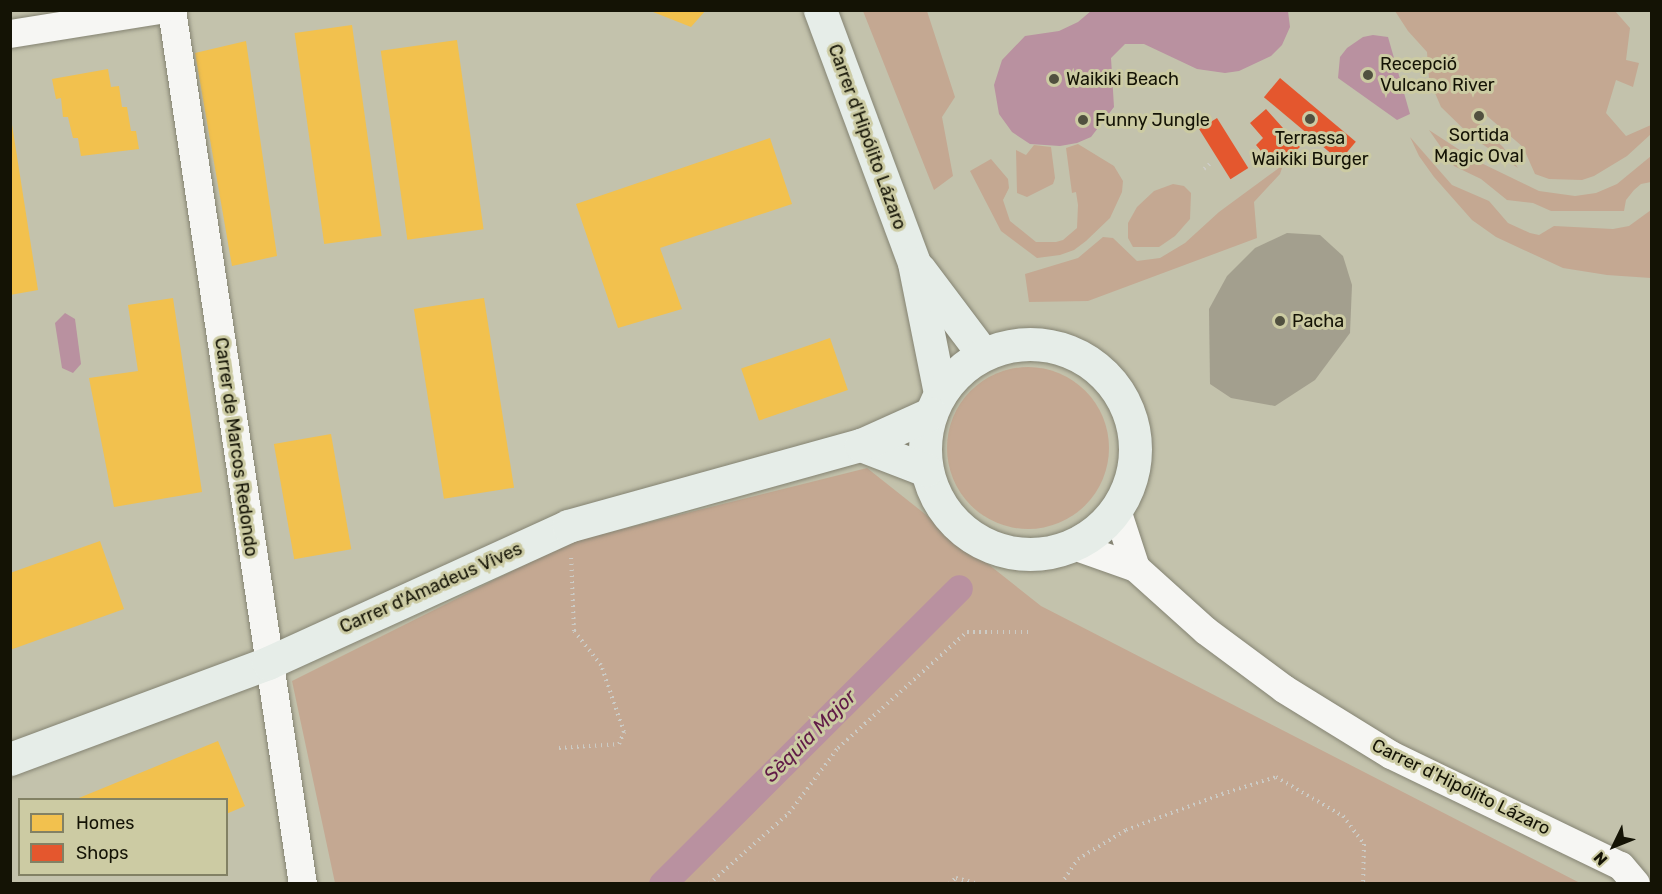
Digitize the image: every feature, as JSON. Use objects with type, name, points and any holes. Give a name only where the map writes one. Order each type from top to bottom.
[{"type":"street","points":[[10,34],[160,10]]},
{"type":"street","name":"Carrer de Marcos Redondo","points":[[172,10],[268,663],[303,884]]},
{"type":"street","name":"Carrer d'Hipólito Lázaro","points":[[820,10],[914,263],[935,403]]},
{"type":"street","name":"Carrer d'Hipólito Lázaro","points":[[914,263],[983,354]]},
{"type":"street","points":[[1037,344],[1064,349],[1089,362],[1110,380],[1126,404],[1134,431],[1136,458],[1129,486],[1117,510],[1090,536],[1074,546],[1052,553],[1028,555],[1005,552],[982,544],[962,530],[946,513],[934,493],[926,470],[924,451],[935,403],[952,377],[983,354],[1009,345],[1037,344]]},
{"type":"street","name":"Carrer d'Amadeus Vives","points":[[10,759],[268,663],[568,526],[861,445],[935,403]]},
{"type":"street","points":[[861,445],[926,470]]},
{"type":"street","name":"Carrer d'Hipólito Lázaro","points":[[1117,510],[1136,568]]},
{"type":"street","name":"Carrer d'Hipólito Lázaro","points":[[1074,546],[1136,568],[1206,631],[1284,689],[1391,755],[1628,875],[1652,864]]},
{"type":"path","points":[[1204,169],[1211,163]]},
{"type":"path","points":[[559,748],[619,744],[624,732],[601,665],[574,631],[568,526]]},
{"type":"path","points":[[709,884],[789,813],[838,748],[967,632],[1032,632]]},
{"type":"path","points":[[1060,884],[1078,858],[1126,830],[1222,794],[1276,777],[1343,816],[1364,844],[1363,884]]},
{"type":"path","points":[[949,884],[956,878],[978,884]]},
{"type":"shaded area","points":[[863,11],[927,11],[955,97],[942,117],[953,176],[934,190]]},
{"type":"shaded area","name":"Waikiki Beach","points":[[1091,11],[1288,11],[1290,27],[1282,45],[1271,56],[1239,71],[1225,73],[1197,69],[1144,44],[1125,44],[1111,58],[1114,107],[1091,137],[1077,143],[1060,146],[1030,144],[1012,132],[999,114],[994,85],[1002,60],[1025,36],[1059,31],[1078,22]]},
{"type":"shaded area","points":[[1395,11],[1615,11],[1630,28],[1626,60],[1639,63],[1633,87],[1616,80],[1606,113],[1626,136],[1651,125],[1651,134],[1627,156],[1594,176],[1582,180],[1549,179],[1535,174],[1523,147],[1479,109],[1473,118],[1503,147],[1518,168],[1473,138],[1441,107],[1429,79],[1427,52],[1408,31]]},
{"type":"shaded area","name":"Recepció Vulcano River","points":[[1373,35],[1388,37],[1410,114],[1397,120],[1338,78],[1340,57],[1347,48],[1363,37]]},
{"type":"shaded area","points":[[1429,130],[1475,160],[1539,191],[1575,196],[1596,193],[1617,184],[1651,156],[1651,182],[1641,184],[1634,190],[1626,200],[1624,211],[1551,211],[1533,203],[1507,200],[1481,179],[1454,166]]},
{"type":"shaded area","points":[[1410,137],[1452,185],[1489,201],[1508,223],[1530,233],[1539,235],[1554,226],[1613,229],[1629,226],[1651,210],[1651,278],[1607,275],[1563,268],[1496,237],[1472,220],[1434,177],[1419,156]]},
{"type":"shaded area","points":[[1078,144],[1114,166],[1123,181],[1122,192],[1110,218],[1086,241],[1074,250],[1060,255],[1037,258],[1001,231],[970,171],[991,159],[1008,179],[1009,188],[1003,200],[1010,221],[1036,242],[1056,242],[1063,240],[1077,228],[1078,205],[1076,192],[1072,193],[1066,148]]},
{"type":"shaded area","points":[[1034,145],[1051,147],[1055,178],[1053,184],[1027,197],[1017,193],[1016,150],[1026,155]]},
{"type":"shaded area","points":[[1283,165],[1280,174],[1254,202],[1257,238],[1088,301],[1029,302],[1025,274],[1078,258],[1103,237],[1113,238],[1137,261],[1160,258],[1185,243],[1219,212]]},
{"type":"shaded area","points":[[1173,184],[1184,186],[1191,193],[1190,219],[1175,236],[1159,247],[1133,247],[1128,238],[1128,223],[1137,207],[1154,191]]},
{"type":"shaded area","points":[[65,313],[75,319],[81,364],[73,373],[62,368],[55,323]]},
{"type":"shaded area","points":[[1028,367],[1044,368],[1059,373],[1086,390],[1103,417],[1108,432],[1108,464],[1103,479],[1086,506],[1059,523],[1044,528],[1028,529],[1012,528],[997,523],[970,506],[953,479],[948,464],[947,448],[948,432],[953,417],[970,390],[997,373],[1012,368]]},
{"type":"shaded area","points":[[867,468],[1041,606],[1580,883],[335,883],[292,681],[570,542]]},
{"type":"building: Homes","points":[[648,10],[706,10],[691,27]]},
{"type":"building: Homes","points":[[352,25],[382,236],[324,244],[295,33]]},
{"type":"building: Homes","points":[[457,40],[484,229],[407,240],[381,51]]},
{"type":"building: Homes","points":[[246,41],[277,256],[232,266],[195,53]]},
{"type":"building: Homes","points":[[108,69],[111,87],[119,86],[122,107],[127,107],[131,131],[136,131],[139,149],[81,156],[78,138],[73,138],[68,117],[63,117],[61,98],[56,99],[52,79]]},
{"type":"building: Homes","points":[[10,112],[38,290],[10,295]]},
{"type":"building: Homes","points":[[770,138],[792,204],[660,248],[682,309],[618,328],[576,204]]},
{"type":"building: Homes","points":[[173,298],[202,492],[114,507],[89,378],[138,371],[128,305]]},
{"type":"building: Homes","points":[[484,298],[514,488],[444,499],[414,309]]},
{"type":"building: Homes","points":[[830,338],[848,390],[759,421],[741,369]]},
{"type":"building: Homes","points":[[331,434],[351,549],[294,559],[274,444]]},
{"type":"building: Homes","points":[[100,541],[124,609],[10,650],[10,573]]},
{"type":"building: Homes","points":[[218,741],[245,806],[228,813],[228,798],[79,798]]},
{"type":"building: Shops","name":"Terrassa Waikiki Burger","points":[[1280,78],[1356,142],[1340,161],[1264,97]]},
{"type":"building: Shops","points":[[1266,109],[1300,147],[1285,161],[1279,154],[1270,162],[1256,145],[1263,138],[1250,123]]},
{"type":"building: Shops","name":"Terrassa Waikiki Burger","points":[[1217,118],[1248,168],[1230,179],[1199,129]]},
{"type":"building: Other","name":"Sortida Magic Oval","points":[[1479,108],[1487,114],[1480,124],[1472,118]]},
{"type":"building: Other","name":"Pacha","points":[[1287,233],[1320,235],[1343,256],[1352,285],[1350,333],[1315,380],[1275,406],[1231,398],[1210,384],[1209,309],[1227,276],[1255,248]]},
{"type":"waterway","name":"Sèquia Major","points":[[662,884],[959,588]]},
{"type":"place","name":"Recepció Vulcano River","points":[[1368,75]]},
{"type":"place","name":"Waikiki Beach","points":[[1054,79]]},
{"type":"place","name":"Sortida Magic Oval","points":[[1479,116]]},
{"type":"place","name":"Terrassa Waikiki Burger","points":[[1310,119]]},
{"type":"place","name":"Funny Jungle","points":[[1083,120]]},
{"type":"place","name":"Pacha","points":[[1280,321]]}]
